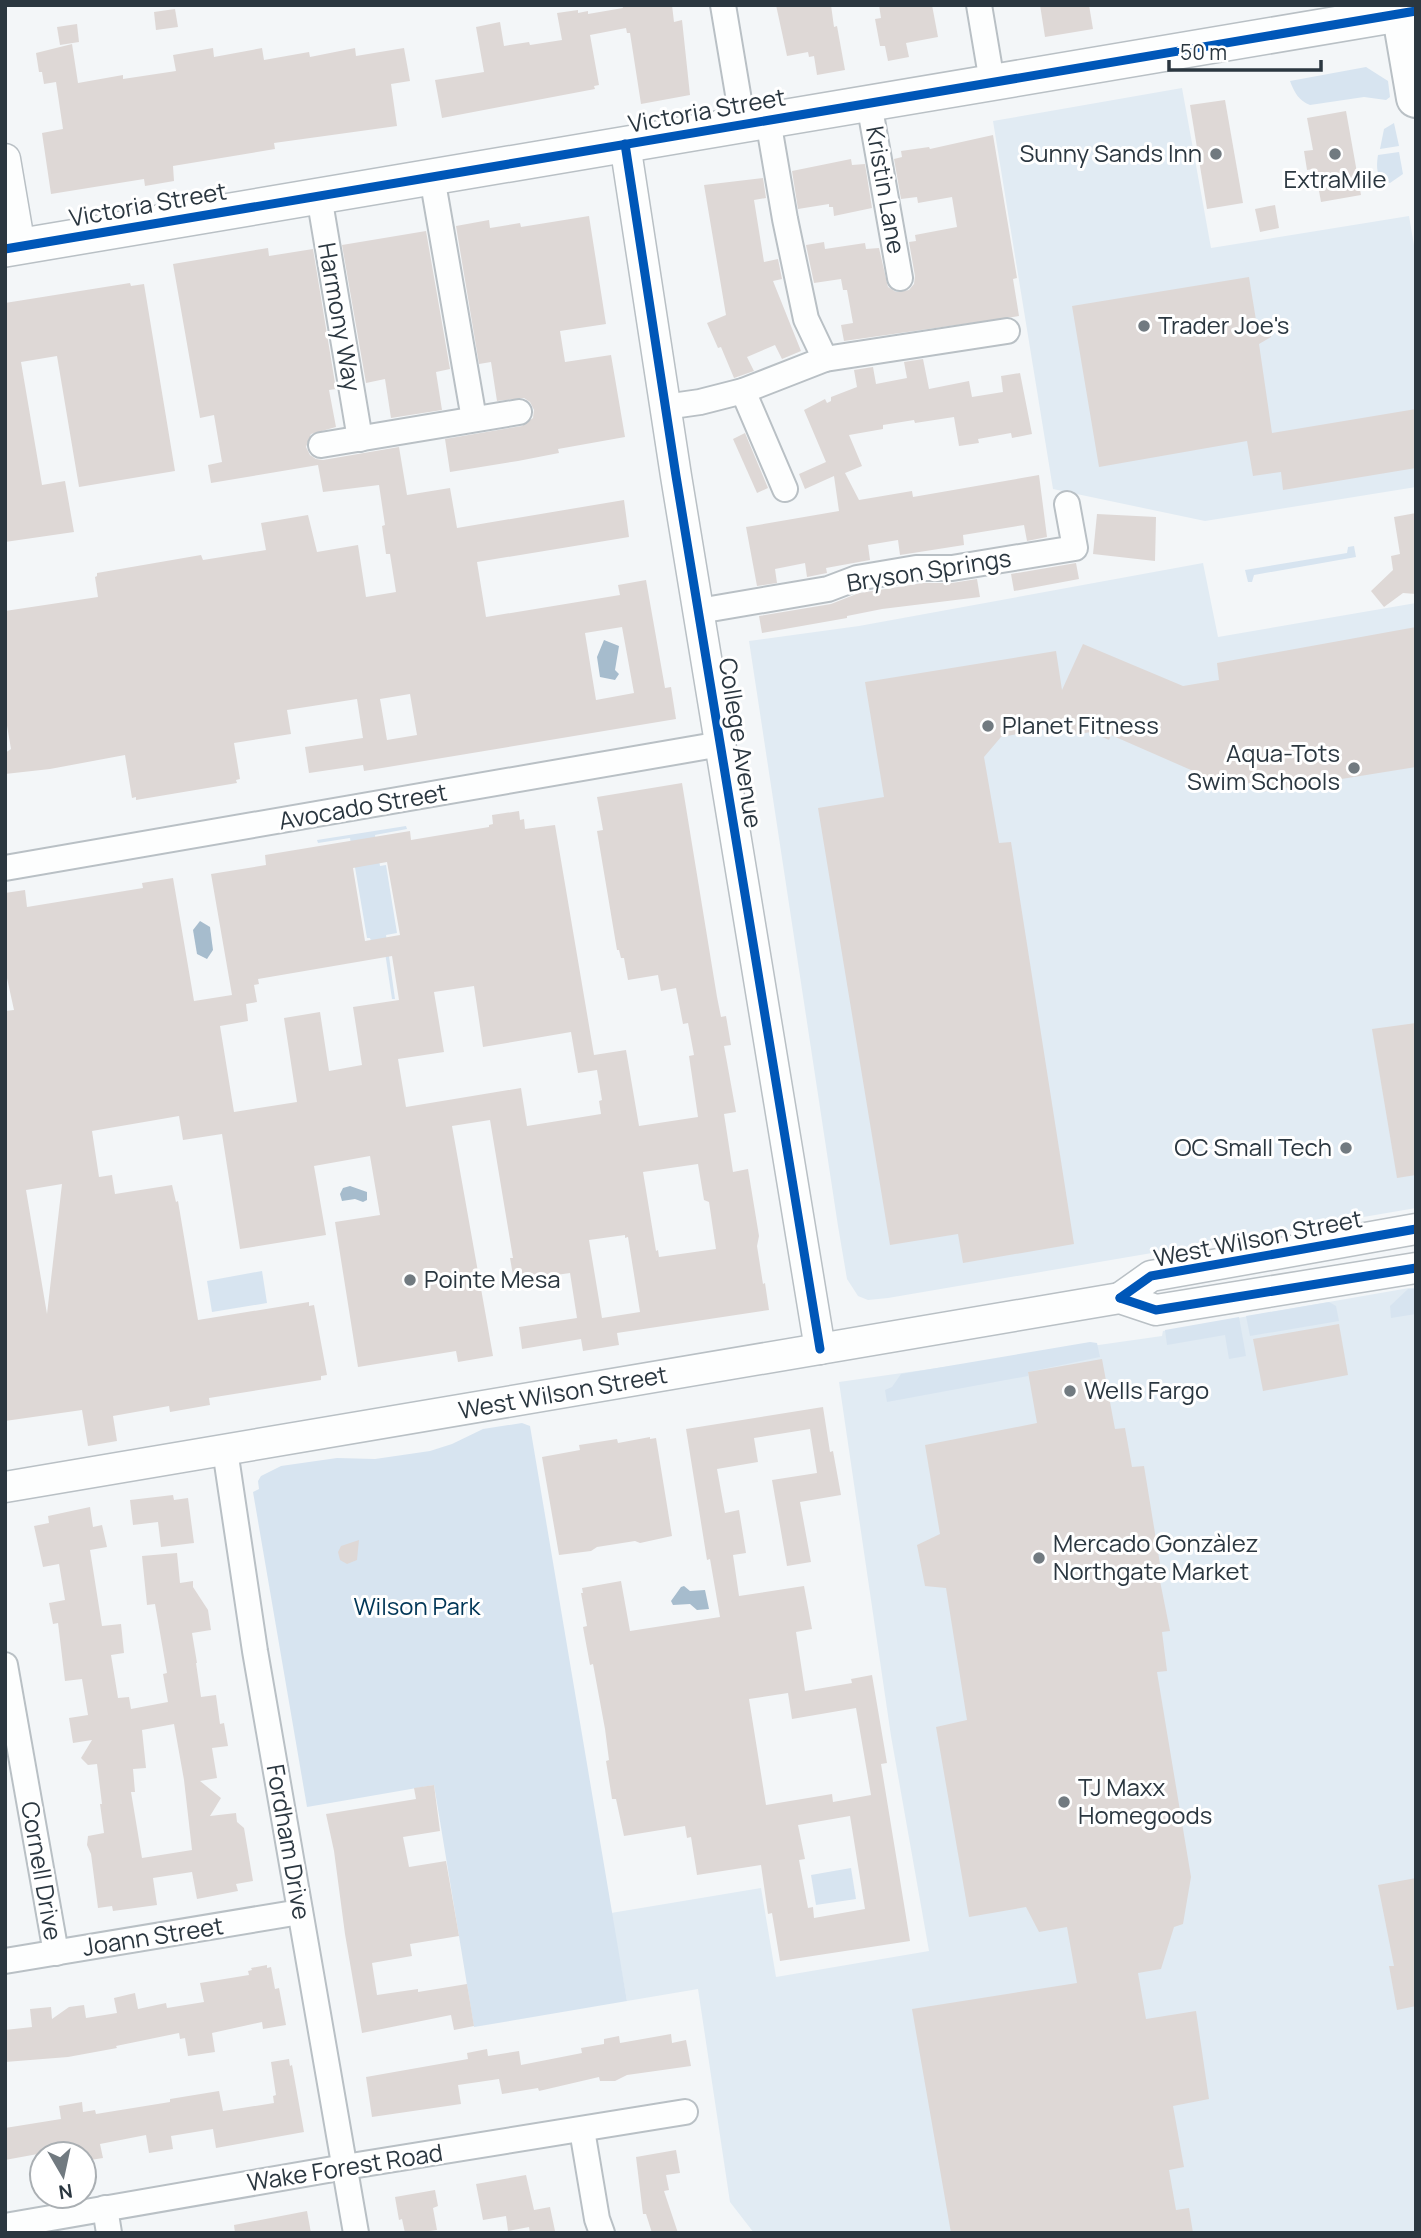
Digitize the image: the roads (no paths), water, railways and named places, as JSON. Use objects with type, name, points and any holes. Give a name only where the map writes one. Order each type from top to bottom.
[{"type":"main road","name":"Victoria Street","points":[[13,248],[1406,10]]},
{"type":"main road","points":[[1406,10],[1416,98]]},
{"type":"street","points":[[723,5],[785,219],[806,319],[825,359]]},
{"type":"street","points":[[979,5],[992,82]]},
{"type":"street","name":"Kristin Lane","points":[[869,103],[900,278]]},
{"type":"street","name":"College Avenue","points":[[625,144],[665,407],[820,1349]]},
{"type":"street","points":[[5,159],[13,248]]},
{"type":"street","points":[[432,177],[474,419]]},
{"type":"street","name":"Harmony Way","points":[[319,196],[360,439]]},
{"type":"street","points":[[665,407],[700,402],[743,391],[825,359],[1007,331]]},
{"type":"street","points":[[743,391],[785,489]]},
{"type":"street","points":[[321,445],[519,412]]},
{"type":"street","name":"Bryson Springs","points":[[699,611],[828,589],[857,578],[915,568],[952,568],[1075,548],[1067,504]]},
{"type":"street","name":"Avocado Street","points":[[5,868],[721,744]]},
{"type":"street","name":"West Wilson Street","points":[[5,1487],[1120,1298],[1151,1276],[1416,1229]]},
{"type":"street","name":"West Wilson Street","points":[[1120,1298],[1156,1310],[1416,1268]]},
{"type":"street","name":"Fordham Drive","points":[[225,1450],[255,1651],[356,2233]]},
{"type":"street","name":"Cornell Drive","points":[[5,1665],[56,1953]]},
{"type":"street","name":"Joann Street","points":[[5,1961],[300,1912]]},
{"type":"street","name":"Wake Forest Road","points":[[5,2226],[685,2112]]},
{"type":"street","points":[[582,2130],[597,2219],[602,2233]]},
{"type":"street","points":[[105,2208],[109,2233]]},
{"type":"water","points":[[604,640],[619,646],[615,670],[619,674],[615,680],[600,677],[597,657]]},
{"type":"water","points":[[200,921],[210,927],[213,950],[207,959],[197,954],[193,930]]},
{"type":"water","points":[[350,1186],[367,1192],[367,1200],[342,1201],[340,1194],[343,1188]]},
{"type":"water","points":[[684,1586],[690,1591],[705,1590],[709,1609],[697,1610],[690,1604],[673,1605],[671,1601]]},
{"type":"place","name":"Sunny Sands Inn","points":[[1216,154]]},
{"type":"place","name":"ExtraMile","points":[[1335,154]]},
{"type":"place","name":"Trader Joe's","points":[[1144,326]]},
{"type":"place","name":"Planet Fitness","points":[[988,726]]},
{"type":"place","name":"Aqua-Tots Swim Schools","points":[[1354,768]]},
{"type":"place","name":"OC Small Tech","points":[[1346,1148]]},
{"type":"place","name":"Pointe Mesa","points":[[410,1280]]},
{"type":"place","name":"Wells Fargo","points":[[1070,1391]]},
{"type":"place","name":"Mercado Gonzàlez Northgate Market","points":[[1039,1558]]},
{"type":"place","name":"TJ Maxx Homegoods","points":[[1064,1802]]},
{"type":"park label","name":"Wilson Park","points":[[417,1607]]}]
